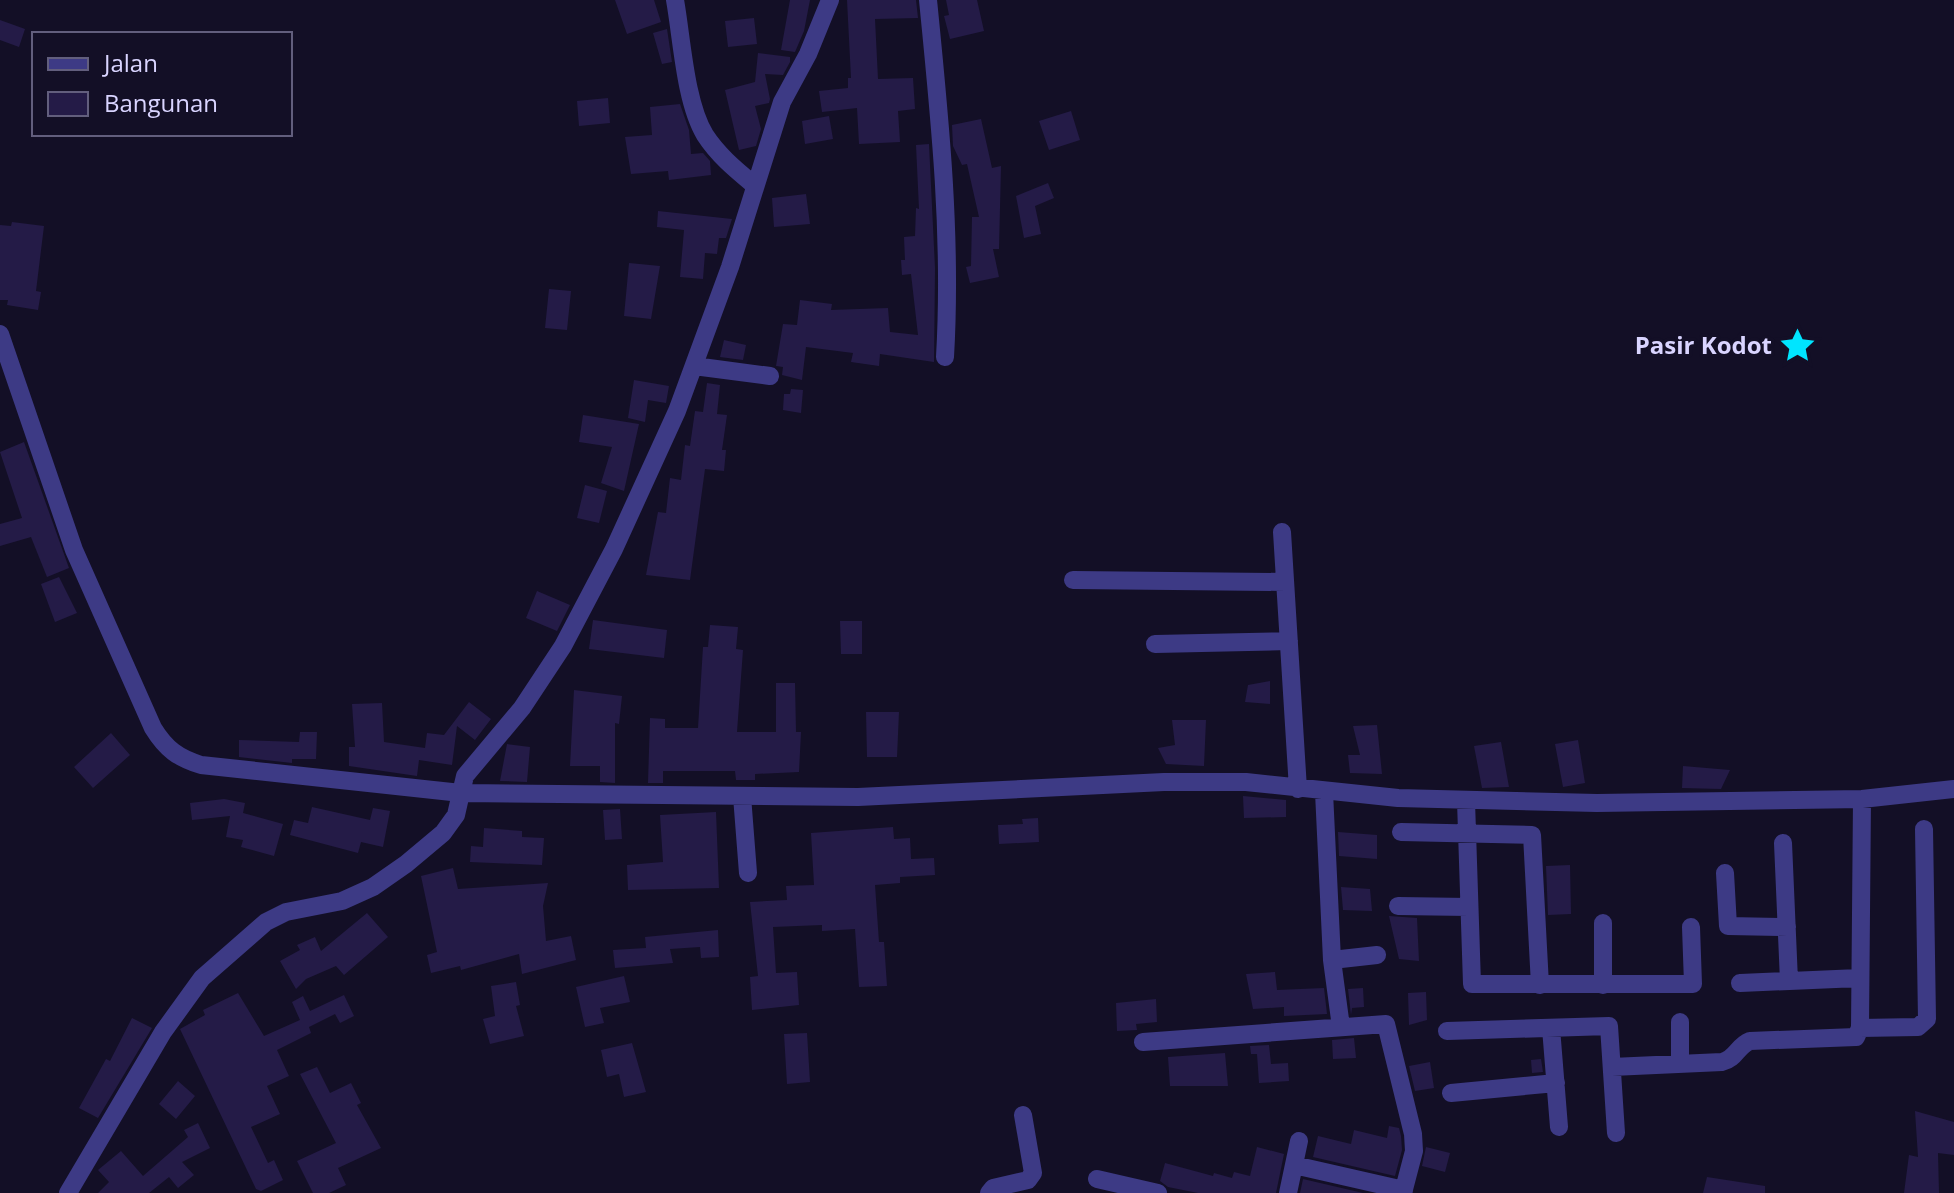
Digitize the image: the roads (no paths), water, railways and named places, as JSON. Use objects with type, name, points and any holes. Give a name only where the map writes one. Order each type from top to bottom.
[{"type":"street","points":[[675,0],[694,107],[704,133],[723,160],[753,184]]},
{"type":"street","points":[[68,1193],[163,1032],[202,978],[266,922],[286,912],[342,901],[373,887],[443,833],[456,815],[465,776],[522,708],[563,646],[614,549],[677,411],[730,267],[753,184],[782,102],[808,54],[830,0]]},
{"type":"street","points":[[928,0],[947,194],[950,274],[945,357]]},
{"type":"street","points":[[0,334],[74,550],[153,728],[165,747],[181,759],[201,765],[461,793],[858,797],[1164,782],[1246,782],[1324,792],[1466,801],[1597,803],[1862,799],[1954,789]]},
{"type":"street","points":[[694,366],[770,376]]},
{"type":"street","points":[[1282,532],[1298,789]]},
{"type":"street","points":[[1073,580],[1285,582]]},
{"type":"street","points":[[1155,644],[1289,641]]},
{"type":"street","points":[[1324,792],[1332,960],[1341,1027]]},
{"type":"street","points":[[742,796],[748,873]]},
{"type":"street","points":[[1612,1067],[1730,1060],[1743,1044],[1750,1041],[1849,1040],[1856,1037],[1860,1028],[1862,799]]},
{"type":"street","points":[[1466,801],[1472,984],[1693,984],[1691,927]]},
{"type":"street","points":[[1860,1028],[1918,1027],[1927,1019],[1924,829]]},
{"type":"street","points":[[1401,832],[1532,835],[1540,985]]},
{"type":"street","points":[[1783,843],[1789,981]]},
{"type":"street","points":[[1725,873],[1728,926],[1787,927]]},
{"type":"street","points":[[1398,906],[1469,907]]},
{"type":"street","points":[[1603,923],[1603,985]]},
{"type":"street","points":[[1332,960],[1377,955]]},
{"type":"street","points":[[1740,983],[1859,978]]},
{"type":"street","points":[[1680,1022],[1680,1064]]},
{"type":"street","points":[[1143,1042],[1386,1024],[1413,1134],[1414,1151],[1403,1192],[1345,1185],[1294,1165]]},
{"type":"street","points":[[1447,1031],[1609,1026],[1616,1133]]},
{"type":"street","points":[[1551,1028],[1559,1127]]},
{"type":"street","points":[[1451,1093],[1556,1083]]},
{"type":"street","points":[[989,1193],[993,1188],[1028,1180],[1033,1173],[1023,1115]]},
{"type":"street","points":[[1288,1193],[1299,1141]]},
{"type":"street","points":[[1097,1179],[1158,1193]]},
{"type":"place","name":"Pasir Kodot","points":[[1798,346]]}]
